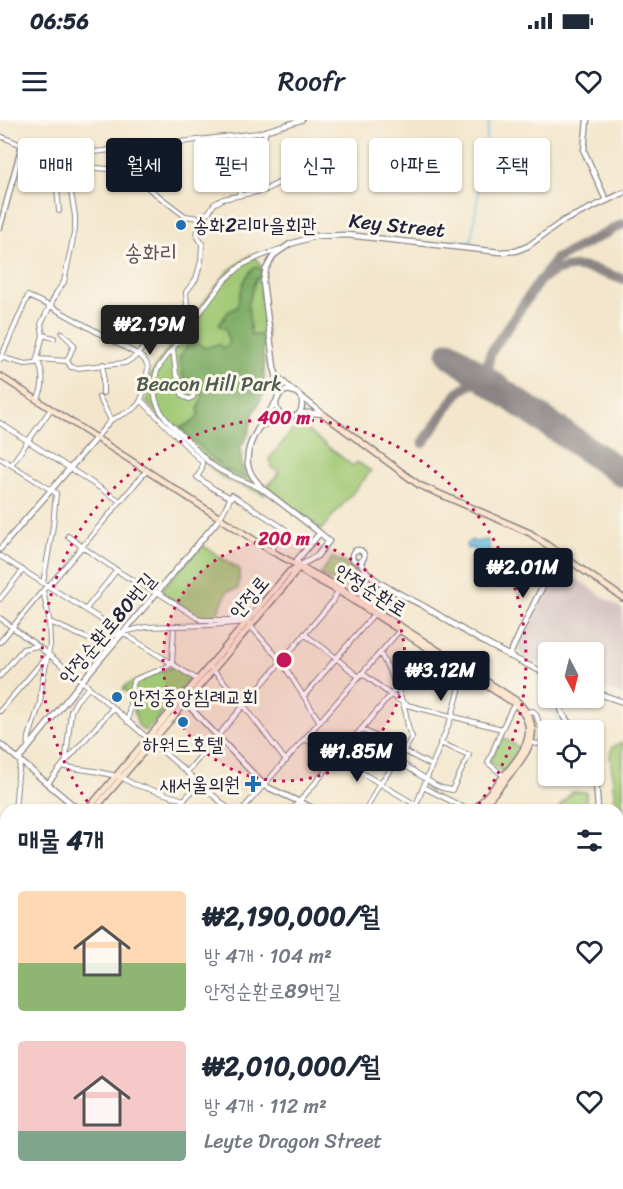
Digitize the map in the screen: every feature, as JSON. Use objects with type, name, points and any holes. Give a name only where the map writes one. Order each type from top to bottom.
[{"type":"main road","name":"안정순환로","points":[[0,376],[271,551],[341,588],[516,702],[527,712]]},
{"type":"main road","points":[[323,414],[419,485],[530,533],[623,598]]},
{"type":"main road","name":"안정순환로","points":[[299,566],[305,573],[401,629]]},
{"type":"main road","name":"안정로","points":[[99,804],[289,573],[299,566]]},
{"type":"main road","points":[[485,804],[524,750],[529,735],[525,718],[516,702]]},
{"type":"main road","points":[[480,804],[524,758],[533,735],[527,712]]},
{"type":"main road","name":"안정로","points":[[93,804],[119,777]]},
{"type":"street","points":[[94,152],[266,132],[302,120]]},
{"type":"street","points":[[587,120],[584,151],[606,200]]},
{"type":"street","points":[[238,195],[242,183],[256,164],[266,132]]},
{"type":"street","points":[[0,136],[18,143]]},
{"type":"street","points":[[0,227],[18,160]]},
{"type":"street","points":[[94,168],[129,171],[135,174],[147,188],[185,216],[200,218],[209,212],[214,204],[223,199],[265,190],[281,182]]},
{"type":"street","points":[[57,192],[58,211]]},
{"type":"street","points":[[0,549],[111,420],[137,406],[141,400],[148,368],[146,361],[137,354],[50,306],[28,296],[0,358],[26,364],[35,363],[37,359],[43,335],[41,324],[50,306],[64,282],[75,229],[71,192]]},
{"type":"street","name":"Key Street","points":[[282,248],[316,236],[339,235],[500,252],[516,251],[528,246],[563,221],[623,193]]},
{"type":"street","points":[[67,361],[71,367],[77,368],[125,363],[163,334],[187,305],[186,292],[196,279],[201,261],[202,244],[197,234],[200,218]]},
{"type":"street","points":[[282,248],[242,266],[224,280],[158,368],[154,377],[153,392],[156,402],[172,426],[214,466],[263,489],[320,533],[329,541],[317,556],[299,566],[297,560],[320,533]]},
{"type":"street","points":[[282,248],[268,264],[263,291],[275,372],[278,411],[285,417]]},
{"type":"street","points":[[62,333],[74,345],[67,361]]},
{"type":"street","points":[[43,335],[54,338]]},
{"type":"street","points":[[173,348],[176,374],[182,385]]},
{"type":"street","points":[[37,359],[67,361]]},
{"type":"street","points":[[37,359],[41,367],[43,385],[37,400]]},
{"type":"street","points":[[103,364],[103,393]]},
{"type":"street","points":[[275,372],[294,392],[323,414]]},
{"type":"street","points":[[263,489],[251,474],[248,462],[250,442],[281,394],[286,391],[294,392]]},
{"type":"street","points":[[299,414],[303,405],[300,396]]},
{"type":"street","points":[[99,397],[111,420]]},
{"type":"street","points":[[141,400],[202,462],[202,469],[197,477],[231,498]]},
{"type":"street","points":[[11,465],[52,409]]},
{"type":"street","points":[[261,426],[280,418],[292,417],[305,412],[323,414]]},
{"type":"street","points":[[0,423],[120,501]]},
{"type":"street","points":[[0,458],[56,493],[45,585],[0,642]]},
{"type":"street","points":[[45,585],[53,581],[147,470]]},
{"type":"street","points":[[220,518],[232,495],[285,529],[271,551]]},
{"type":"street","name":"안정순환로80번길","points":[[20,760],[82,681],[220,518]]},
{"type":"street","points":[[68,536],[117,570],[201,620],[248,622],[281,661],[320,722]]},
{"type":"street","points":[[0,556],[200,681]]},
{"type":"street","points":[[509,656],[538,595],[562,556]]},
{"type":"street","points":[[360,562],[363,570],[380,583],[509,656],[538,670]]},
{"type":"street","points":[[0,599],[23,570]]},
{"type":"street","points":[[86,609],[117,570]]},
{"type":"street","points":[[28,748],[29,737],[40,703],[50,645],[50,622],[42,590]]},
{"type":"street","points":[[187,772],[333,601],[338,591]]},
{"type":"street","points":[[304,696],[374,614]]},
{"type":"street","points":[[0,618],[82,681],[223,804]]},
{"type":"street","points":[[50,622],[93,640],[100,640],[146,627],[248,622]]},
{"type":"street","points":[[128,722],[132,686],[135,680],[172,663],[174,626]]},
{"type":"street","points":[[248,804],[401,629]]},
{"type":"street","points":[[304,634],[337,659],[407,705],[502,729]]},
{"type":"street","points":[[0,676],[23,649],[37,646]]},
{"type":"street","points":[[297,804],[431,648]]},
{"type":"street","points":[[369,804],[379,784],[398,761],[412,737],[407,727],[408,720],[398,688],[380,653]]},
{"type":"street","points":[[0,711],[48,654]]},
{"type":"street","points":[[211,668],[286,761]]},
{"type":"street","points":[[416,804],[452,716],[459,691],[458,676],[463,668]]},
{"type":"street","points":[[89,688],[70,711],[64,767],[119,777],[133,784],[184,800]]},
{"type":"street","points":[[604,695],[623,702]]},
{"type":"street","points":[[184,701],[265,786],[306,804]]},
{"type":"street","points":[[506,777],[488,763],[516,702]]},
{"type":"street","points":[[48,783],[113,708]]},
{"type":"street","points":[[527,712],[532,711],[538,720]]},
{"type":"street","points":[[361,729],[431,765]]},
{"type":"street","points":[[305,739],[414,804]]},
{"type":"street","points":[[398,761],[442,788],[452,789],[469,755],[440,743]]},
{"type":"street","points":[[531,743],[538,744]]},
{"type":"street","points":[[0,744],[72,804]]},
{"type":"street","points":[[16,804],[20,760]]},
{"type":"street","points":[[180,804],[199,783]]},
{"type":"street","points":[[596,786],[598,804]]},
{"type":"street","points":[[423,788],[456,804]]},
{"type":"shaded area","points":[[565,571],[623,610],[623,695],[604,689],[604,642],[538,642],[538,664],[520,654],[518,649],[558,572]]},
{"type":"green space","name":"Beacon Hill Park","points":[[252,254],[262,266],[261,297],[267,335],[263,350],[265,391],[253,414],[248,435],[240,448],[242,466],[246,475],[266,495],[223,478],[147,403],[147,382],[159,361],[228,271]]},
{"type":"green space","points":[[258,266],[262,273],[261,277],[256,279],[248,304],[251,335],[267,335],[263,350],[265,391],[253,414],[248,435],[240,447],[245,478],[225,470],[180,428],[193,422],[199,414],[198,410],[203,395],[199,385],[192,379],[185,381],[179,358],[192,338],[205,348],[218,344],[224,348],[229,344],[226,330],[219,325],[228,312],[237,307],[246,278]]},
{"type":"green space","points":[[299,424],[353,466],[357,462],[371,471],[321,530],[267,487],[279,473],[271,467],[269,459]]},
{"type":"green space","points":[[202,545],[240,570],[238,589],[228,591],[215,618],[200,618],[161,594],[161,590]]},
{"type":"green space","points":[[332,558],[347,564],[356,572],[345,587],[320,575]]},
{"type":"green space","points":[[174,666],[191,678],[145,731],[138,725],[129,693],[123,690],[126,685]]},
{"type":"green space","points":[[501,737],[522,749],[503,772],[490,760]]},
{"type":"green space","points":[[623,743],[623,804],[615,804],[610,755],[611,750]]},
{"type":"green space","points":[[572,792],[586,792],[586,804],[562,804]]},
{"type":"water","points":[[472,540],[474,542],[488,540],[492,568],[478,570],[474,548],[467,549],[466,544]]},
{"type":"waterway","points":[[453,242],[454,240],[471,242],[489,120]]},
{"type":"waterway","points":[[551,708],[560,720]]},
{"type":"taxiway","points":[[544,275],[556,259],[623,224]]},
{"type":"taxiway","points":[[503,392],[490,374],[491,352],[540,280],[551,273],[571,267],[590,269],[623,279]]},
{"type":"taxiway","points":[[423,443],[462,390],[476,383],[497,389]]},
{"type":"runway","points":[[450,354],[623,474]]},
{"type":"place","name":"송화2리마을회관","points":[[181,225]]},
{"type":"place","name":"안정중앙침례교회","points":[[117,697]]},
{"type":"place","name":"하워드호텔","points":[[183,722]]},
{"type":"place","name":"새서울의원","points":[[253,784]]},
{"type":"district","name":"송화리","points":[[151,252]]}]
